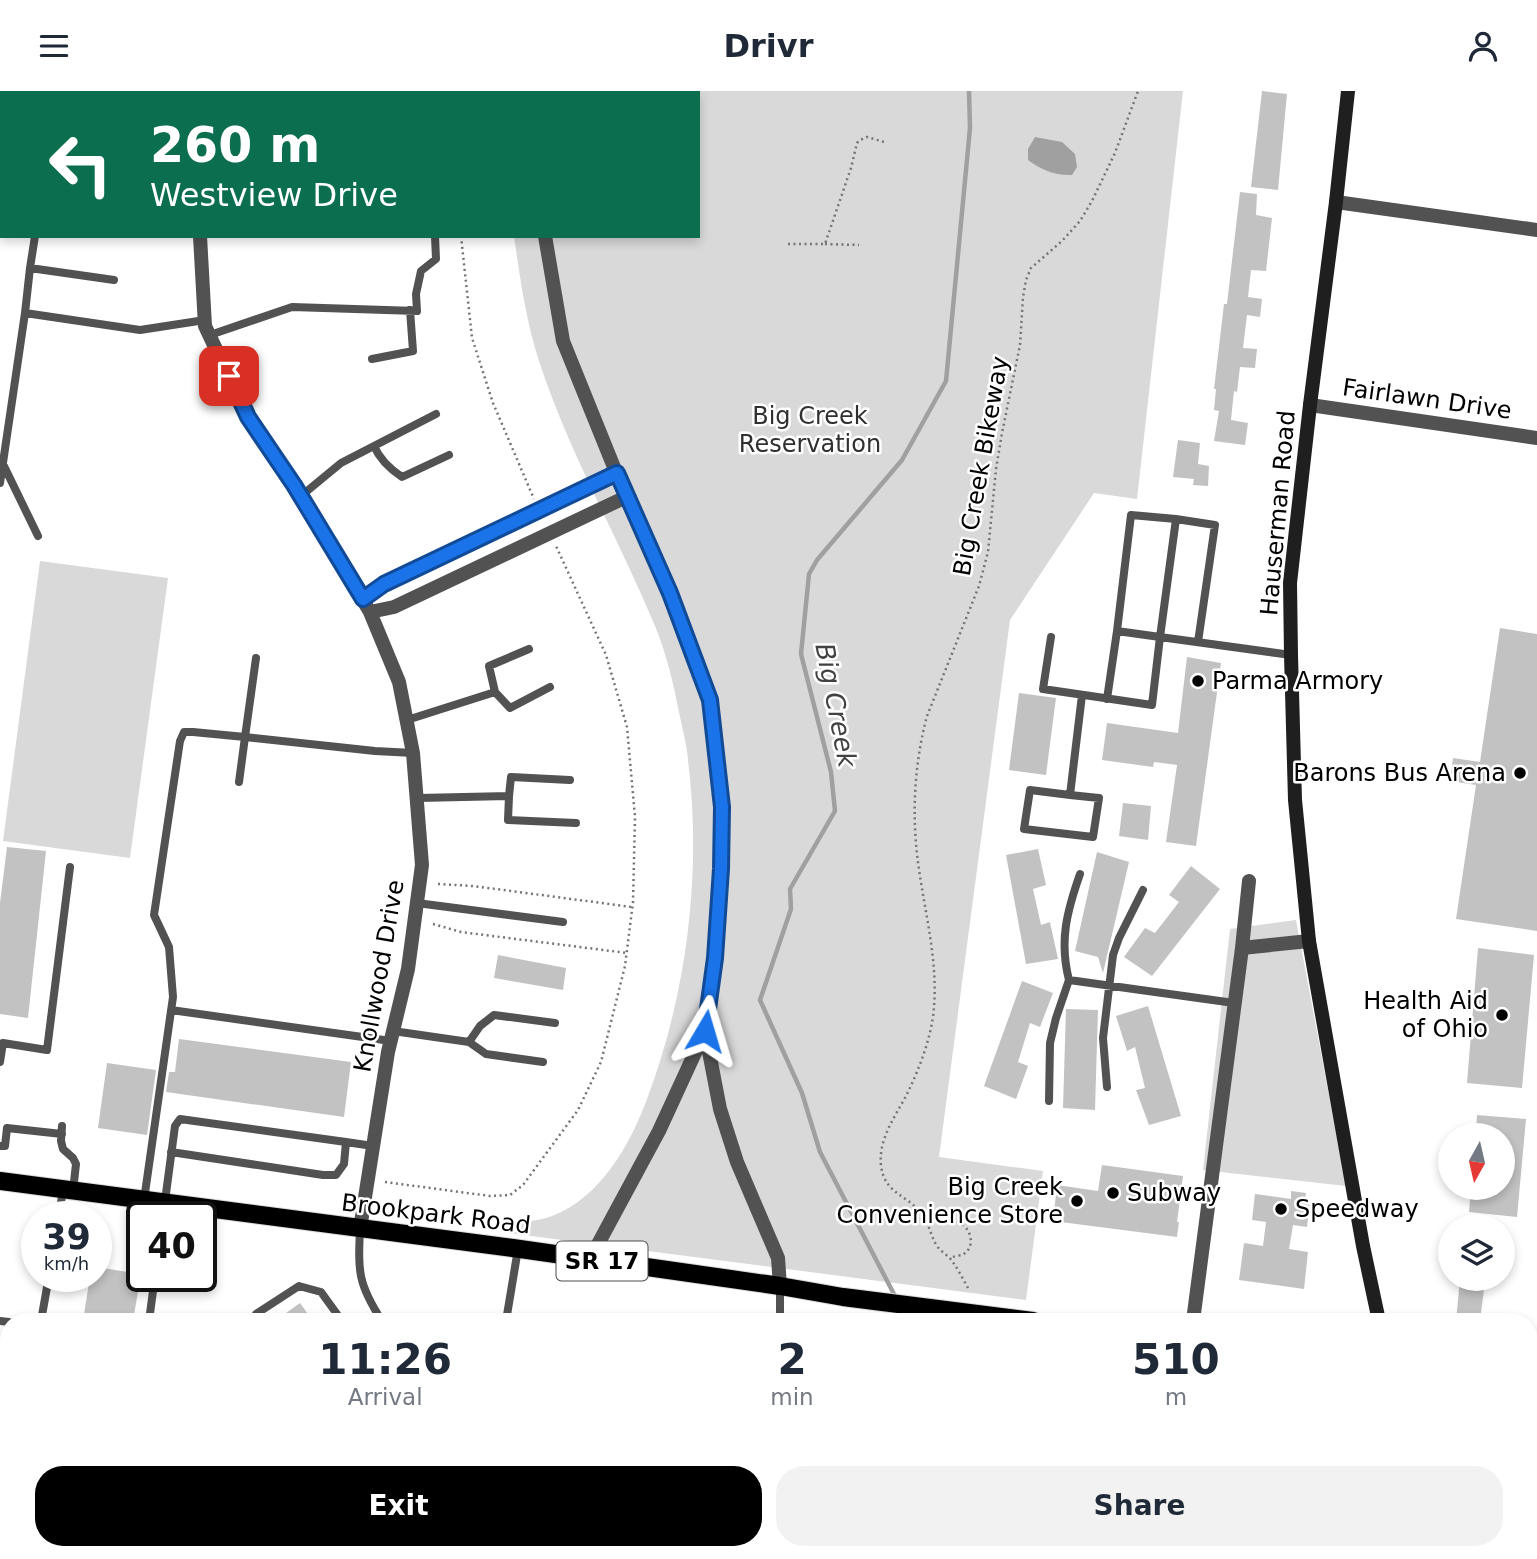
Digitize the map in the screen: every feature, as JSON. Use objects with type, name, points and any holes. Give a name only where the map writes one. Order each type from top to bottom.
[{"type":"main road","name":"Hauserman Road","points":[[1348,91],[1290,583],[1291,655],[1296,800],[1309,941],[1377,1313]]},
{"type":"main road","name":"Brookpark Road","points":[[0,1181],[144,1200]]},
{"type":"main road","name":"Brookpark Road","points":[[217,1215],[360,1229],[518,1249],[961,1313]]},
{"type":"street","points":[[1336,202],[1537,230]]},
{"type":"street","name":"Knollwood Drive","points":[[200,238],[205,325],[248,417],[301,496],[367,605],[400,682],[413,753],[422,865],[408,969],[392,1036],[360,1229]]},
{"type":"street","points":[[545,238],[563,341],[626,497],[670,593],[710,700],[722,807],[715,958],[705,1031],[659,1131],[590,1259]]},
{"type":"street","name":"Fairlawn Drive","points":[[1310,405],[1537,438]]},
{"type":"street","points":[[367,605],[384,584],[617,473]]},
{"type":"street","points":[[367,605],[394,607],[626,497]]},
{"type":"street","points":[[524,518],[536,540]]},
{"type":"street","points":[[446,555],[457,577]]},
{"type":"street","points":[[1194,1313],[1249,881]]},
{"type":"street","points":[[1241,948],[1309,941]]},
{"type":"street","points":[[705,1031],[720,1109],[737,1162],[778,1258],[780,1286]]},
{"type":"lane","points":[[0,483],[35,238]]},
{"type":"lane","points":[[210,335],[292,307],[417,311],[416,294],[421,271],[436,258],[435,238]]},
{"type":"lane","points":[[30,268],[114,280]]},
{"type":"lane","points":[[372,359],[413,351],[410,310]]},
{"type":"lane","points":[[25,313],[140,330],[205,320]]},
{"type":"lane","points":[[301,496],[341,463],[436,414]]},
{"type":"lane","points":[[374,446],[389,468],[402,477],[449,455]]},
{"type":"lane","points":[[3,464],[38,536]]},
{"type":"lane","points":[[1107,699],[1131,515],[1215,524],[1198,642]]},
{"type":"lane","points":[[1051,638],[1043,689],[1152,705],[1176,519]]},
{"type":"lane","points":[[1117,631],[1291,655]]},
{"type":"lane","points":[[528,649],[489,666],[495,692],[510,708],[550,687]]},
{"type":"lane","points":[[239,782],[256,658]]},
{"type":"lane","points":[[407,720],[495,692]]},
{"type":"lane","points":[[1070,795],[1082,695]]},
{"type":"lane","points":[[144,1200],[173,997],[169,947],[154,915],[180,741],[184,732],[413,753]]},
{"type":"lane","points":[[570,781],[511,777],[508,820],[576,823]]},
{"type":"lane","points":[[1030,790],[1070,795],[1099,798],[1093,837],[1024,829],[1030,790]]},
{"type":"lane","points":[[418,798],[509,796]]},
{"type":"lane","points":[[0,1062],[3,1043],[47,1050],[70,867]]},
{"type":"lane","points":[[1049,1101],[1050,1043],[1055,1018],[1069,980],[1065,953],[1065,922],[1080,874]]},
{"type":"lane","points":[[1107,1087],[1103,1038],[1113,955],[1143,890]]},
{"type":"lane","points":[[417,903],[563,922]]},
{"type":"lane","points":[[1069,980],[1234,1003]]},
{"type":"lane","points":[[171,1010],[392,1036],[469,1042],[486,1054],[543,1062]]},
{"type":"lane","points":[[469,1042],[480,1025],[494,1015],[555,1023]]},
{"type":"lane","points":[[165,1201],[174,1126],[180,1119],[373,1146]]},
{"type":"lane","points":[[0,1146],[5,1146],[8,1128],[62,1130],[63,1149],[76,1164],[64,1201]]},
{"type":"lane","points":[[171,1152],[336,1175],[344,1164],[346,1142]]},
{"type":"lane","points":[[360,1229],[358,1262],[361,1283],[377,1313]]},
{"type":"lane","points":[[507,1313],[518,1249]]},
{"type":"lane","points":[[258,1313],[299,1286],[321,1292],[336,1313]]},
{"type":"lane","points":[[779,1313],[780,1286]]},
{"type":"lane","points":[[42,1313],[46,1292]]},
{"type":"lane","points":[[150,1313],[153,1292]]},
{"type":"path","name":"Big Creek Bikeway","points":[[968,1288],[950,1258],[938,1247],[925,1218],[911,1201],[892,1190],[884,1179],[881,1165],[884,1136],[921,1061],[933,1016],[935,991],[930,936],[917,853],[915,804],[918,763],[922,736],[940,681],[979,586],[988,552],[996,469],[1020,345],[1026,280],[1031,268],[1062,241],[1080,221],[1092,201],[1115,153],[1138,91]]},
{"type":"path","points":[[825,244],[851,169],[857,143],[867,137],[884,142]]},
{"type":"path","points":[[788,244],[859,245]]},
{"type":"path","points":[[438,884],[473,886],[632,907]]},
{"type":"path","points":[[433,924],[461,932],[626,953]]},
{"type":"path","points":[[925,1218],[948,1219],[969,1230],[971,1239],[968,1250],[950,1258]]},
{"type":"green space","name":"Big Creek Reservation","points":[[700,91],[1183,91],[1137,499],[1094,493],[1010,620],[939,1157],[1043,1171],[1026,1300],[501,1232],[503,1222],[546,1218],[585,1197],[611,1168],[632,1134],[661,1059],[681,975],[692,889],[693,846],[687,749],[667,659],[641,593],[579,462],[551,395],[530,331],[514,238],[700,238]]},
{"type":"green space","points":[[40,561],[168,578],[130,858],[3,841]]},
{"type":"green space","points":[[1296,920],[1346,1186],[1203,1170],[1230,929]]},
{"type":"shaded area","points":[[1035,137],[1062,142],[1075,154],[1077,167],[1072,175],[1049,172],[1028,160],[1028,149]]},
{"type":"building","points":[[1262,91],[1287,94],[1278,190],[1251,187]]},
{"type":"building","points":[[1240,192],[1257,194],[1256,215],[1272,218],[1266,271],[1251,270],[1248,297],[1262,299],[1260,317],[1247,315],[1243,348],[1257,349],[1255,368],[1240,367],[1237,392],[1234,391],[1231,420],[1248,423],[1245,445],[1214,441],[1219,411],[1214,410],[1214,389]]},
{"type":"building","points":[[1178,440],[1200,443],[1198,464],[1209,466],[1208,486],[1193,485],[1194,479],[1173,477]]},
{"type":"building","points":[[1500,628],[1537,634],[1537,931],[1456,919],[1476,785],[1450,781],[1453,758],[1480,762]]},
{"type":"building","points":[[1187,657],[1221,663],[1196,846],[1166,842],[1177,765],[1154,762],[1153,767],[1102,760],[1107,723],[1178,733]]},
{"type":"building","points":[[1019,693],[1056,698],[1046,775],[1009,770]]},
{"type":"building","points":[[1123,803],[1151,806],[1148,840],[1119,836]]},
{"type":"building","points":[[7,847],[46,851],[28,1018],[0,1014],[0,903]]},
{"type":"building","points":[[1038,849],[1046,885],[1033,889],[1041,925],[1050,922],[1058,959],[1026,964],[1006,855]]},
{"type":"building","points":[[1097,852],[1129,862],[1103,973],[1098,957],[1075,951]]},
{"type":"building","points":[[1191,866],[1220,889],[1152,976],[1124,957],[1145,928],[1155,933],[1179,902],[1169,895]]},
{"type":"building","points":[[1478,948],[1534,955],[1522,1088],[1467,1083]]},
{"type":"building","points":[[498,955],[566,968],[563,990],[494,978]]},
{"type":"building","points":[[1022,981],[1053,993],[1040,1027],[1030,1023],[1018,1062],[1028,1066],[1016,1099],[984,1086]]},
{"type":"building","points":[[1148,1006],[1181,1116],[1149,1125],[1136,1090],[1145,1088],[1135,1047],[1127,1051],[1116,1016]]},
{"type":"building","points":[[1066,1009],[1098,1010],[1095,1110],[1063,1108]]},
{"type":"building","points":[[179,1039],[351,1062],[344,1117],[166,1092],[169,1072],[175,1072]]},
{"type":"building","points":[[107,1063],[156,1070],[147,1135],[98,1128]]},
{"type":"building","points":[[1477,1115],[1526,1119],[1517,1217],[1515,1214],[1469,1212],[1470,1201],[1516,1201],[1516,1123],[1477,1123]]},
{"type":"building","points":[[1102,1165],[1183,1176],[1177,1237],[1053,1221],[1057,1185],[1098,1191]]},
{"type":"building","points":[[1291,1191],[1306,1193],[1305,1201],[1310,1201],[1307,1227],[1293,1225],[1289,1249],[1308,1252],[1304,1289],[1239,1280],[1244,1243],[1263,1246],[1266,1222],[1252,1220],[1255,1194],[1291,1199]]},
{"type":"building","points":[[112,1269],[126,1272],[126,1292],[138,1292],[134,1313],[84,1313],[88,1292],[112,1292]]},
{"type":"building","points":[[1459,1291],[1484,1291],[1481,1313],[1457,1313]]},
{"type":"building","points":[[300,1303],[307,1313],[286,1313]]},
{"type":"waterway","name":"Big Creek","points":[[896,1298],[820,1152],[802,1093],[760,1000],[791,909],[790,889],[835,811],[831,772],[801,654],[809,574],[817,560],[902,460],[946,381],[970,128],[969,91]]},
{"type":"waterway","name":"Big Creek","points":[[902,1308],[905,1313]]},
{"type":"place","name":"Parma Armory","points":[[1198,681]]},
{"type":"place","name":"Barons Bus Arena","points":[[1520,773]]},
{"type":"place","name":"Health Aid of Ohio","points":[[1502,1015]]},
{"type":"place","name":"Subway","points":[[1113,1193]]},
{"type":"place","name":"Big Creek Convenience Store","points":[[1077,1201]]},
{"type":"place","name":"Speedway","points":[[1281,1209]]},
{"type":"route","points":[[229,376],[248,417],[294,485],[363,599],[384,584],[617,473],[670,593],[710,700],[722,807],[715,958],[705,1031]]}]
